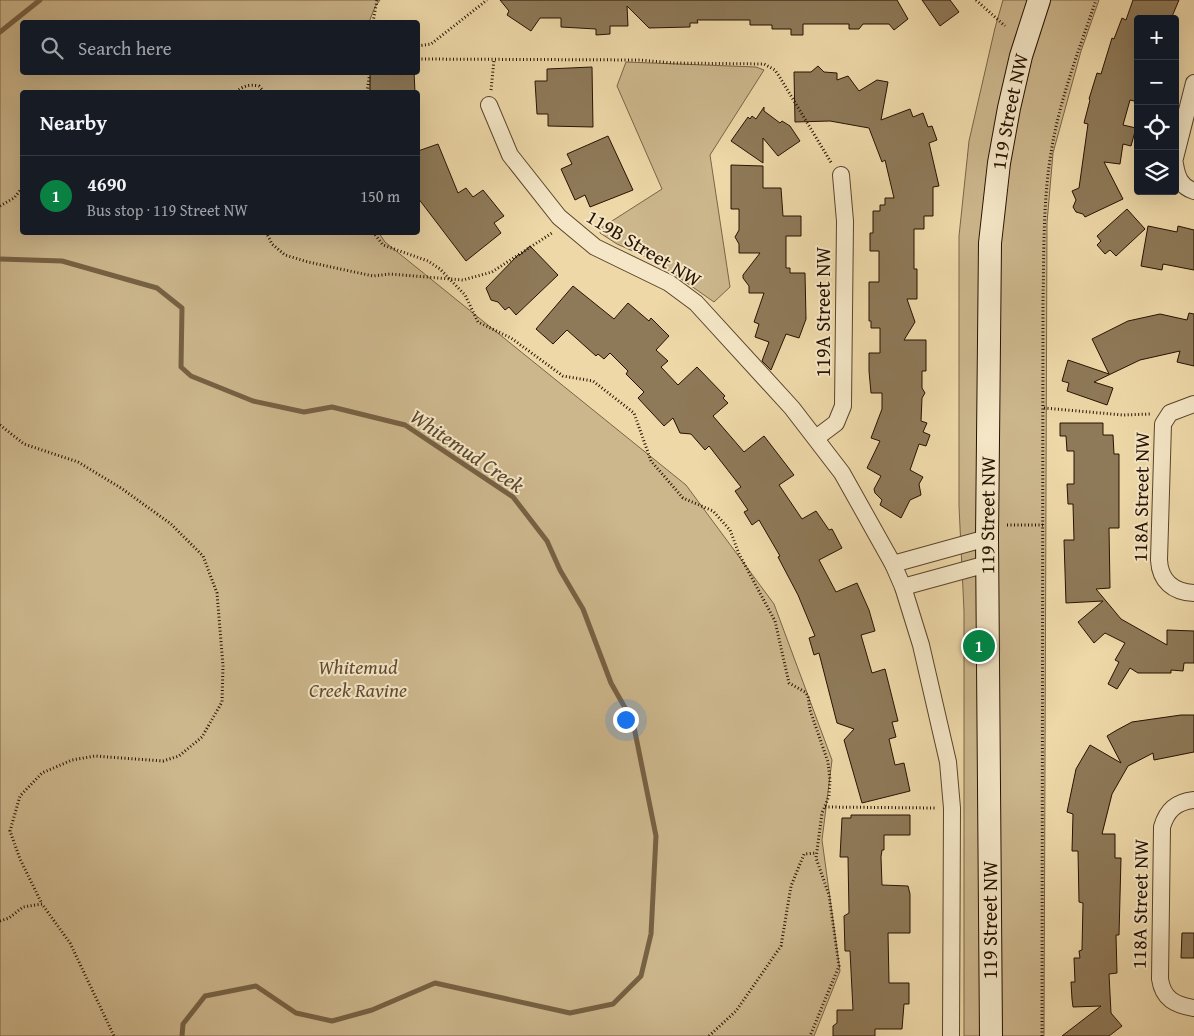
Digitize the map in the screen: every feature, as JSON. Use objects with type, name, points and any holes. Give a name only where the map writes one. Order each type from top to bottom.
[{"type":"street","name":"119 Street NW","points":[[991,1036],[987,538],[990,243],[999,163],[1009,108],[1021,56],[1039,0]]},
{"type":"street","points":[[1177,150],[1194,83]]},
{"type":"street","name":"119B Street NW","points":[[489,105],[510,155],[559,217],[595,247],[669,283],[696,304],[816,438]]},
{"type":"street","name":"119A Street NW","points":[[816,438],[836,422],[843,406],[845,221],[841,176]]},
{"type":"street","points":[[1179,176],[1184,186],[1194,192]]},
{"type":"street","points":[[1170,413],[1177,408],[1194,404]]},
{"type":"street","name":"118A Street NW","points":[[1170,413],[1163,424],[1161,444],[1159,568],[1166,583],[1181,592],[1194,593]]},
{"type":"street","name":"119 Street NW","points":[[816,438],[855,494],[893,564],[903,587],[926,662],[945,742],[950,780],[952,1036]]},
{"type":"street","points":[[893,564],[987,538]]},
{"type":"street","points":[[903,587],[988,564]]},
{"type":"street","name":"118A Street NW","points":[[1194,800],[1180,803],[1168,813],[1162,827],[1160,979],[1166,996],[1176,1004],[1194,1008]]},
{"type":"path","points":[[373,20],[377,0]]},
{"type":"path","points":[[420,46],[431,44],[487,0]]},
{"type":"path","points":[[976,0],[1005,26]]},
{"type":"path","points":[[1042,1036],[1043,291],[1045,223],[1051,152],[1067,84],[1096,0]]},
{"type":"path","points":[[420,59],[640,60],[673,63],[764,64],[775,70],[823,152],[841,176]]},
{"type":"path","points":[[489,105],[494,60]]},
{"type":"path","points":[[367,90],[370,75]]},
{"type":"path","points":[[238,90],[251,84],[259,86],[262,90]]},
{"type":"path","points":[[0,206],[14,198],[20,190]]},
{"type":"path","points":[[268,235],[272,244],[285,255],[308,262],[373,276],[390,274],[463,280],[492,272],[552,232]]},
{"type":"path","points":[[376,235],[384,245],[428,261],[440,268],[465,294],[478,322],[511,338],[563,376],[593,381],[634,413],[651,461],[682,498],[713,511],[725,522],[730,530],[739,554],[775,621],[789,683],[805,692],[808,696],[810,710],[829,769],[830,788],[816,854],[830,895],[839,966],[810,1036]]},
{"type":"path","points":[[1044,408],[1123,415],[1170,413]]},
{"type":"path","points":[[0,425],[24,444],[78,462],[121,488],[171,524],[203,556],[217,593],[223,666],[222,702],[202,737],[179,756],[163,761],[94,756],[72,760],[42,773],[20,796],[10,831],[20,859],[42,904],[70,943],[114,1036]]},
{"type":"path","points":[[1007,525],[1043,525]]},
{"type":"path","points":[[825,807],[940,808]]},
{"type":"path","points":[[709,1036],[736,1011],[781,946],[791,886],[804,854],[816,854]]},
{"type":"path","points":[[0,921],[9,918],[23,906],[42,904]]},
{"type":"green space","name":"Whitemud Creek Ravine","points":[[0,0],[380,0],[370,20],[20,20],[20,75],[371,75],[370,90],[20,90],[20,235],[380,235],[385,242],[686,485],[774,604],[832,760],[822,840],[840,971],[814,1036],[0,1036]]},
{"type":"green space","points":[[1003,0],[1099,0],[1081,51],[1053,153],[1047,223],[1044,1036],[964,1036],[964,611],[959,506],[959,236],[969,141]]},
{"type":"green space","points":[[626,62],[756,67],[764,70],[710,155],[730,287],[714,302],[657,262],[617,244],[600,233],[601,228],[662,189],[617,86]]},
{"type":"building","points":[[500,0],[897,0],[908,19],[894,30],[889,24],[863,24],[859,29],[849,29],[849,24],[803,24],[803,35],[791,35],[791,29],[772,29],[772,25],[750,25],[750,20],[697,20],[698,23],[690,23],[690,27],[649,28],[627,6],[628,26],[610,26],[610,34],[596,35],[596,29],[561,27],[561,18],[540,18],[531,31],[507,15],[509,11]]},
{"type":"building","points":[[922,0],[950,0],[959,12],[940,26]]},
{"type":"building","points":[[1133,0],[1179,0],[1173,15],[1134,15],[1134,101],[1130,100],[1123,125],[1134,128],[1134,135],[1131,146],[1123,144],[1120,164],[1104,162],[1123,199],[1085,217],[1083,214],[1076,212],[1073,207],[1076,200],[1072,191],[1079,188],[1088,124],[1084,123],[1097,73],[1101,74],[1112,38],[1114,39],[1122,18],[1126,20]]},
{"type":"building","points":[[818,66],[824,72],[837,73],[837,80],[848,76],[859,91],[877,80],[888,82],[881,120],[910,109],[913,117],[923,113],[928,127],[932,126],[937,140],[929,143],[939,186],[933,187],[933,216],[924,216],[924,229],[914,229],[914,269],[917,269],[917,299],[907,299],[915,322],[904,340],[926,340],[926,371],[922,371],[922,388],[925,393],[922,398],[921,421],[927,423],[923,432],[930,435],[926,446],[919,444],[910,470],[923,477],[919,484],[921,495],[910,500],[901,518],[880,505],[882,500],[875,493],[874,489],[881,476],[867,468],[880,441],[871,438],[882,409],[882,393],[871,393],[869,371],[869,353],[880,353],[880,328],[871,328],[871,321],[869,321],[869,282],[879,282],[879,251],[870,251],[870,233],[873,233],[873,211],[880,211],[880,205],[885,205],[885,198],[894,198],[885,160],[882,162],[869,128],[830,121],[795,122],[794,72],[811,72]]},
{"type":"building","points":[[592,67],[593,127],[548,126],[548,114],[537,114],[535,81],[547,81],[547,69]]},
{"type":"building","points":[[370,75],[414,75],[415,90],[370,90]]},
{"type":"building","points":[[764,107],[764,111],[780,123],[782,121],[790,126],[800,141],[778,156],[763,138],[763,163],[731,141],[748,117],[750,119],[752,116],[756,119]]},
{"type":"building","points":[[608,136],[633,190],[590,207],[585,195],[575,200],[561,169],[572,164],[567,154]]},
{"type":"building","points":[[438,144],[458,193],[466,188],[473,197],[483,190],[504,216],[494,223],[501,233],[466,261],[420,201],[420,150]]},
{"type":"building","points":[[731,165],[763,166],[763,188],[781,188],[783,216],[801,216],[801,236],[786,236],[786,268],[790,268],[790,273],[805,273],[806,319],[799,338],[786,334],[771,370],[762,361],[769,342],[755,337],[759,324],[754,322],[764,293],[749,293],[749,286],[743,278],[743,275],[760,253],[739,253],[739,244],[735,237],[739,230],[739,209],[731,209]]},
{"type":"building","points":[[1127,209],[1145,229],[1116,256],[1110,250],[1105,254],[1097,245],[1101,241],[1097,236]]},
{"type":"building","points":[[1148,226],[1177,232],[1178,226],[1194,230],[1194,270],[1163,264],[1162,270],[1141,266]]},
{"type":"building","points":[[530,246],[558,275],[516,315],[509,307],[505,310],[498,302],[491,300],[486,288],[519,254]]},
{"type":"building","points":[[573,286],[614,319],[628,303],[649,321],[651,318],[669,336],[656,350],[668,361],[661,367],[678,385],[697,367],[725,396],[723,398],[728,403],[713,416],[744,452],[764,436],[794,475],[779,485],[802,519],[816,511],[829,530],[832,529],[842,548],[819,560],[836,592],[857,583],[869,610],[875,631],[861,635],[872,673],[885,669],[898,721],[892,722],[896,737],[889,739],[895,765],[904,763],[910,791],[862,803],[844,740],[854,729],[837,723],[819,653],[814,655],[809,638],[815,636],[798,595],[778,557],[780,556],[759,520],[752,525],[744,512],[748,510],[735,491],[741,487],[709,446],[705,450],[691,434],[680,433],[673,418],[664,426],[638,398],[644,392],[626,374],[628,371],[610,353],[604,359],[598,354],[596,356],[567,330],[553,344],[536,329]]},
{"type":"building","points":[[1189,313],[1194,314],[1194,366],[1177,362],[1180,351],[1140,360],[1094,382],[1113,388],[1107,405],[1067,391],[1069,383],[1062,381],[1068,360],[1109,374],[1092,339],[1128,321],[1160,314],[1187,320]]},
{"type":"building","points":[[1060,423],[1103,423],[1103,435],[1113,435],[1114,454],[1119,454],[1119,528],[1109,528],[1110,588],[1096,589],[1121,619],[1167,645],[1167,630],[1194,631],[1194,663],[1184,663],[1183,671],[1171,670],[1171,673],[1138,673],[1130,668],[1117,689],[1108,684],[1119,662],[1115,660],[1125,643],[1105,633],[1094,643],[1078,622],[1103,601],[1066,603],[1064,540],[1074,540],[1073,504],[1068,504],[1067,484],[1074,484],[1074,451],[1067,451],[1066,436],[1060,436]]},
{"type":"building","points":[[1194,715],[1194,752],[1154,760],[1153,753],[1128,766],[1112,794],[1102,834],[1115,834],[1115,858],[1121,858],[1119,935],[1116,935],[1117,973],[1109,974],[1111,1013],[1122,1026],[1109,1036],[1062,1036],[1101,1006],[1073,1007],[1072,999],[1071,982],[1075,982],[1074,958],[1080,958],[1079,951],[1082,950],[1083,903],[1079,902],[1078,851],[1072,851],[1073,814],[1067,812],[1076,769],[1090,745],[1121,763],[1107,736],[1132,722]]},
{"type":"building","points":[[851,815],[910,815],[910,835],[884,835],[884,850],[882,850],[881,857],[882,885],[908,886],[910,894],[910,933],[888,933],[889,983],[909,983],[909,1004],[904,1004],[902,1029],[875,1029],[875,1036],[833,1036],[833,1026],[837,1023],[837,1010],[853,1010],[850,951],[845,951],[844,916],[849,913],[848,857],[840,857],[842,818],[851,818]]},
{"type":"building","points":[[1182,933],[1194,933],[1194,958],[1181,958]]},
{"type":"waterway","name":"Whitemud Creek","points":[[0,32],[40,0]]},
{"type":"waterway","name":"Whitemud Creek","points":[[0,259],[62,261],[157,288],[182,308],[181,367],[191,376],[253,401],[304,412],[332,407],[405,425],[513,497],[547,541],[560,570],[583,609],[611,683],[633,722],[656,836],[651,934],[641,976],[613,1004],[570,1013],[435,983],[372,1010],[332,1021],[296,1013],[256,986],[205,996],[183,1024],[182,1036]]},
{"type":"place","name":"4690","points":[[979,646]]}]
